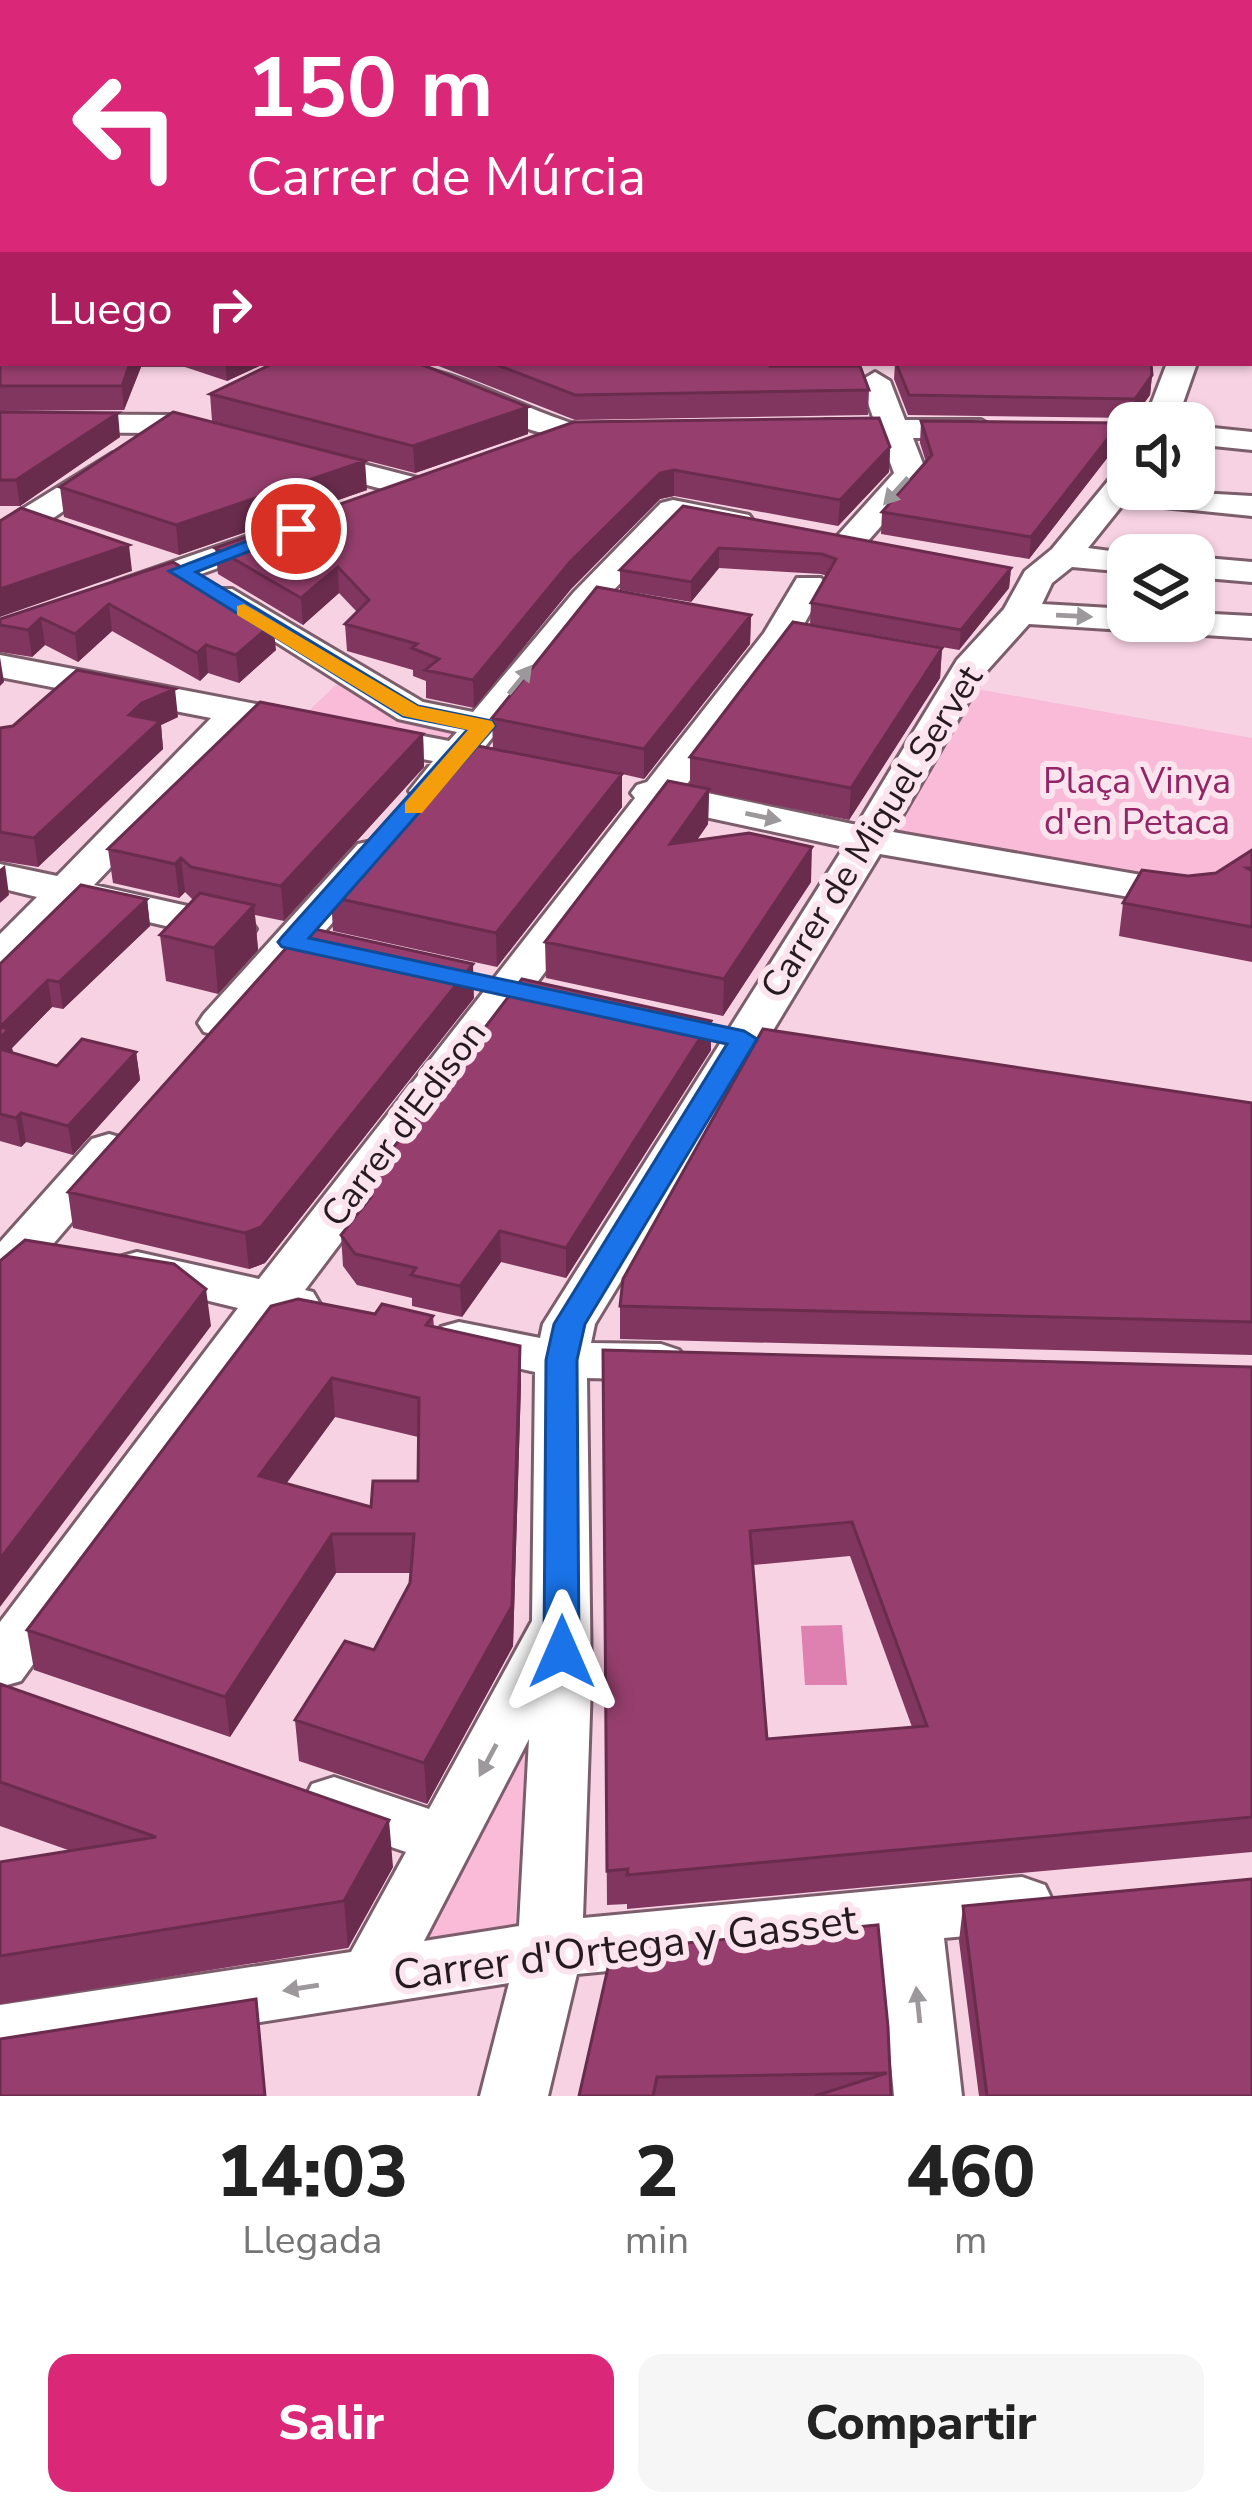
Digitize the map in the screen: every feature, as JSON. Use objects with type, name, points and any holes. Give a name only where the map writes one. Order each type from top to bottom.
[{"type":"street","points":[[400,366],[571,434]]},
{"type":"street","points":[[1167,402],[1180,366]]},
{"type":"street","points":[[848,543],[911,474],[872,371]]},
{"type":"street","points":[[14,520],[170,424],[226,400]]},
{"type":"street","points":[[0,423],[170,424],[236,441]]},
{"type":"street","points":[[803,430],[1012,430]]},
{"type":"street","points":[[525,449],[571,434],[640,432]]},
{"type":"street","points":[[1215,437],[1252,441]]},
{"type":"street","points":[[280,452],[424,483],[349,510]]},
{"type":"street","points":[[1215,500],[1252,506]]},
{"type":"street","name":"Carrer de Miquel Servet","points":[[514,2096],[550,1949],[562,1619],[561,1360],[569,1324],[722,1035],[869,840],[970,668],[1033,580],[1107,502]]},
{"type":"street","points":[[198,1048],[473,741],[586,599],[673,510],[761,526]]},
{"type":"street","points":[[14,520],[71,535]]},
{"type":"street","points":[[89,603],[307,525]]},
{"type":"street","points":[[805,535],[896,552]]},
{"type":"street","points":[[114,549],[179,571],[411,711],[527,768]]},
{"type":"street","points":[[1033,580],[1107,566]]},
{"type":"street","points":[[1215,569],[1252,572]]},
{"type":"street","points":[[1033,580],[1107,611]]},
{"type":"street","name":"Carrer d'Edison","points":[[15,1685],[271,1299],[656,794],[801,639],[809,585]]},
{"type":"street","points":[[586,599],[629,608]]},
{"type":"street","points":[[1215,625],[1252,627]]},
{"type":"street","points":[[737,628],[801,639]]},
{"type":"street","points":[[928,661],[970,668]]},
{"type":"street","points":[[0,666],[236,713],[473,741]]},
{"type":"street","points":[[35,712],[70,682]]},
{"type":"street","points":[[0,959],[236,713]]},
{"type":"street","points":[[613,786],[869,840],[1147,888]]},
{"type":"street","points":[[0,876],[334,952]]},
{"type":"street","points":[[464,980],[550,999]]},
{"type":"street","points":[[722,1035],[790,1046]]},
{"type":"street","points":[[136,1119],[39,1253],[336,1313]]},
{"type":"street","points":[[422,1331],[561,1360],[704,1364]]},
{"type":"street","name":"Carrer de Miquel Servet","points":[[371,1978],[562,1619]]},
{"type":"street","points":[[285,1785],[445,1840]]},
{"type":"street","name":"Carrer d'Ortega y Gasset","points":[[0,2034],[550,1949],[1092,1898]]},
{"type":"street","points":[[908,1915],[928,2096]]},
{"type":"green space","points":[[340,681],[468,728],[449,748],[299,720]]},
{"type":"green space","name":"Plaça Vinya d'en Petaca","points":[[959,686],[1252,738],[1252,879],[1211,906],[871,836]]},
{"type":"green space","points":[[527,1730],[515,1927],[406,1950]]},
{"type":"shaded area","points":[[842,1625],[847,1685],[805,1685],[801,1626]]},
{"type":"building","points":[[0,366],[129,366],[122,386],[0,386]]},
{"type":"building","points":[[268,366],[426,366],[528,407],[413,446],[210,394]]},
{"type":"building","points":[[500,366],[860,366],[869,390],[575,395]]},
{"type":"building","points":[[897,366],[1151,366],[1152,375],[1135,399],[909,395]]},
{"type":"building","points":[[0,412],[118,413],[16,480],[0,480]]},
{"type":"building","points":[[173,412],[365,461],[176,525],[60,487]]},
{"type":"building","points":[[879,418],[890,447],[840,500],[674,470],[660,473],[570,562],[473,680],[425,670],[439,659],[412,648],[417,644],[345,624],[369,600],[338,567],[301,598],[215,548],[574,422]]},
{"type":"building","points":[[921,421],[1107,423],[1107,440],[1031,537],[882,512],[932,455]]},
{"type":"building","points":[[683,506],[1011,568],[961,630],[811,603],[836,559],[822,554],[719,548],[691,582],[620,570]]},
{"type":"building","points":[[21,508],[129,545],[0,589],[0,521]]},
{"type":"building","points":[[173,562],[273,623],[236,655],[206,645],[197,653],[109,604],[75,634],[41,618],[28,630],[0,625],[0,619]]},
{"type":"building","points":[[597,587],[751,615],[644,749],[492,718]]},
{"type":"building","points":[[793,622],[942,648],[851,788],[690,757]]},
{"type":"building","points":[[77,670],[175,689],[142,703],[129,715],[160,721],[34,838],[0,832],[0,728],[13,726]]},
{"type":"building","points":[[260,702],[423,734],[281,886],[191,867],[181,858],[175,864],[108,849]]},
{"type":"building","points":[[468,744],[622,774],[496,933],[331,897]]},
{"type":"building","points":[[668,781],[709,789],[670,844],[749,833],[812,847],[724,979],[545,942]]},
{"type":"building","points":[[1252,850],[1252,868],[1247,868],[1252,871],[1252,927],[1123,903],[1142,870],[1188,876],[1216,873]]},
{"type":"building","points":[[81,885],[147,899],[59,982],[48,980],[0,1027],[0,964]]},
{"type":"building","points":[[200,893],[254,905],[214,948],[160,935]]},
{"type":"building","points":[[305,927],[473,964],[261,1227],[245,1233],[68,1192]]},
{"type":"building","points":[[522,979],[711,1021],[566,1248],[500,1231],[460,1286],[411,1275],[416,1268],[355,1254],[341,1235],[371,1197],[358,1194]]},
{"type":"building","points":[[763,1029],[1252,1103],[1252,1322],[620,1306],[623,1279]]},
{"type":"building","points":[[82,1039],[136,1052],[68,1126],[21,1113],[16,1118],[0,1114],[0,1049],[57,1066]]},
{"type":"building","points":[[25,1240],[174,1264],[206,1289],[0,1559],[0,1261]]},
{"type":"building","points":[[298,1299],[375,1314],[382,1304],[433,1316],[426,1325],[520,1346],[512,1606],[424,1763],[295,1720],[345,1641],[374,1650],[410,1583],[414,1534],[332,1534],[225,1697],[27,1630],[271,1306]],"holes":[[[332,1378],[419,1398],[418,1481],[373,1481],[371,1507],[259,1476]]]},
{"type":"building","points":[[603,1350],[1252,1367],[1252,1817],[627,1875],[628,1869],[607,1871]],"holes":[[[852,1522],[927,1726],[767,1739],[750,1531]]]},
{"type":"building","points":[[0,1684],[389,1820],[344,1901],[0,1956],[0,1862],[156,1837],[0,1782]]},
{"type":"building","points":[[1252,1879],[1252,2096],[987,2096],[963,1906]]},
{"type":"building","points":[[878,1925],[891,2096],[815,2096],[887,2073],[657,2077],[653,2096],[579,2096],[612,1950]]},
{"type":"building","points":[[256,1999],[265,2096],[0,2096],[0,2039]]},
{"type":"slow traffic","points":[[244,610],[411,711],[484,726],[414,808]]},
{"type":"route","points":[[296,529],[179,571],[411,711],[484,726],[291,942],[744,1039],[569,1324],[561,1360],[562,1652]]}]
